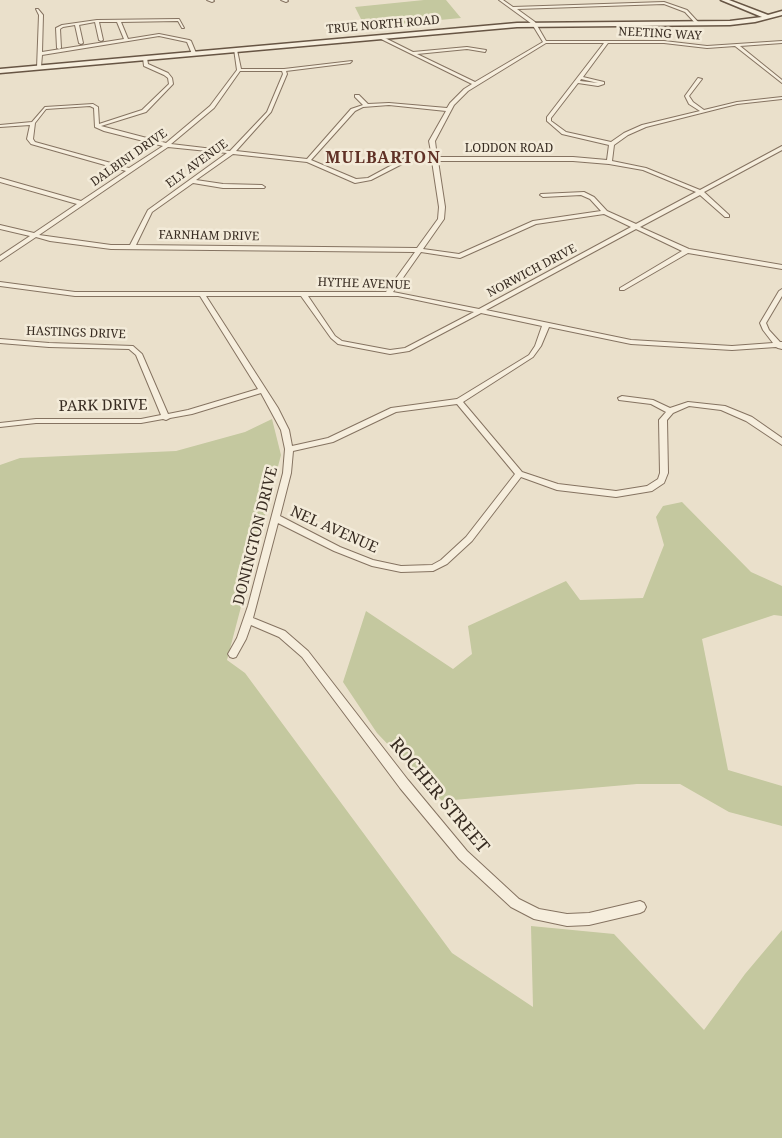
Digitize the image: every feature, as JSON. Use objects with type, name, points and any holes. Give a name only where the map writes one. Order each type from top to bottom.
[{"type":"main road","points":[[724,0],[782,18]]},
{"type":"main road","points":[[735,0],[782,22]]},
{"type":"main road","name":"TRUE NORTH ROAD","points":[[0,70],[534,24],[740,22],[782,13]]},
{"type":"street","points":[[388,294],[420,250],[442,213],[434,159],[433,138],[448,110],[456,98],[475,84],[545,42],[534,24],[501,0]]},
{"type":"street","points":[[512,8],[642,2],[672,4],[689,13],[697,23]]},
{"type":"street","points":[[37,10],[41,15],[39,67]]},
{"type":"street","points":[[118,20],[126,40]]},
{"type":"street","points":[[59,48],[58,28],[77,24],[118,20],[180,20],[183,27]]},
{"type":"street","points":[[140,20],[142,26]]},
{"type":"street","points":[[97,21],[101,40]]},
{"type":"street","points":[[161,21],[165,30]]},
{"type":"street","points":[[77,24],[80,43]]},
{"type":"street","points":[[39,54],[159,35],[181,39],[190,44],[194,53]]},
{"type":"street","points":[[380,37],[475,84]]},
{"type":"street","name":"NEETING WAY","points":[[545,42],[664,42],[707,47],[782,42]]},
{"type":"street","points":[[607,42],[549,118],[551,125],[564,133],[612,144]]},
{"type":"street","points":[[736,45],[782,82]]},
{"type":"street","points":[[412,53],[467,48],[485,51]]},
{"type":"street","points":[[235,50],[239,70],[284,70],[350,62]]},
{"type":"street","points":[[130,170],[33,143],[30,139],[33,123],[43,109],[82,105],[94,106],[97,126],[144,111],[171,84],[170,78],[166,74],[146,66],[145,58]]},
{"type":"street","name":"DALBINI DRIVE","points":[[0,259],[167,145],[212,107],[239,70]]},
{"type":"street","name":"ELY AVENUE","points":[[132,247],[150,211],[232,152],[272,107],[285,74],[284,70]]},
{"type":"street","points":[[700,79],[687,96],[691,103],[704,111]]},
{"type":"street","points":[[358,96],[366,105]]},
{"type":"street","points":[[609,162],[612,144],[626,134],[644,126],[744,101],[782,98]]},
{"type":"street","points":[[308,161],[353,110],[366,105],[395,104],[448,110]]},
{"type":"street","points":[[0,126],[33,123]]},
{"type":"street","name":"LODDON ROAD","points":[[97,126],[167,145],[308,161],[349,180],[360,181],[403,160],[573,158],[609,162],[644,169],[700,192],[727,216]]},
{"type":"street","name":"NORWICH DRIVE","points":[[303,294],[338,342],[394,352],[412,348],[782,148]]},
{"type":"street","points":[[0,180],[81,203]]},
{"type":"street","points":[[192,181],[223,186],[262,187]]},
{"type":"street","points":[[542,195],[582,192],[592,198],[605,212],[687,251],[782,267]]},
{"type":"street","name":"FARNHAM DRIVE","points":[[0,227],[33,236],[92,246],[420,250],[464,256],[529,224],[605,212]]},
{"type":"street","points":[[622,289],[687,251]]},
{"type":"street","name":"HYTHE AVENUE","points":[[0,284],[75,294],[388,294],[648,344],[732,348],[780,346]]},
{"type":"street","points":[[780,346],[763,322],[782,291]]},
{"type":"street","name":"DONINGTON DRIVE","points":[[202,294],[281,420],[289,449],[287,473],[249,620],[233,654]]},
{"type":"street","points":[[289,449],[330,440],[394,410],[459,400],[531,356],[538,346],[546,325]]},
{"type":"street","name":"HASTINGS DRIVE","points":[[0,341],[49,345],[131,347],[138,354],[166,418]]},
{"type":"street","name":"PARK DRIVE","points":[[0,425],[36,421],[124,423],[166,418],[262,390]]},
{"type":"street","points":[[622,398],[653,402],[670,411]]},
{"type":"street","points":[[459,400],[518,474],[557,487],[595,493],[616,494],[649,489],[658,484],[663,478],[663,420],[670,411],[688,404],[722,408],[749,419],[782,442]]},
{"type":"street","name":"NEL AVENUE","points":[[276,518],[337,549],[372,563],[401,569],[433,568],[444,562],[469,540],[518,474]]},
{"type":"street","name":"ROCHER STREET","points":[[249,620],[282,634],[305,654],[404,784],[463,856],[515,903],[538,915],[567,920],[589,919],[640,907]]},
{"type":"green space","points":[[424,0],[446,0],[461,18],[365,27],[355,7]]},
{"type":"green space","points":[[272,419],[281,455],[227,660],[245,673],[452,953],[533,1007],[531,926],[614,934],[704,1030],[745,974],[782,930],[782,1138],[0,1138],[0,465],[20,458],[176,451],[245,432]]},
{"type":"green space","points":[[682,502],[751,572],[782,586],[782,616],[774,615],[702,639],[728,770],[782,786],[782,826],[729,812],[680,784],[637,784],[442,801],[377,733],[343,682],[366,611],[453,669],[472,654],[468,626],[566,581],[580,600],[643,598],[664,545],[656,517],[663,506]]},
{"type":"district","name":"MULBARTON","points":[[383,158]]}]
